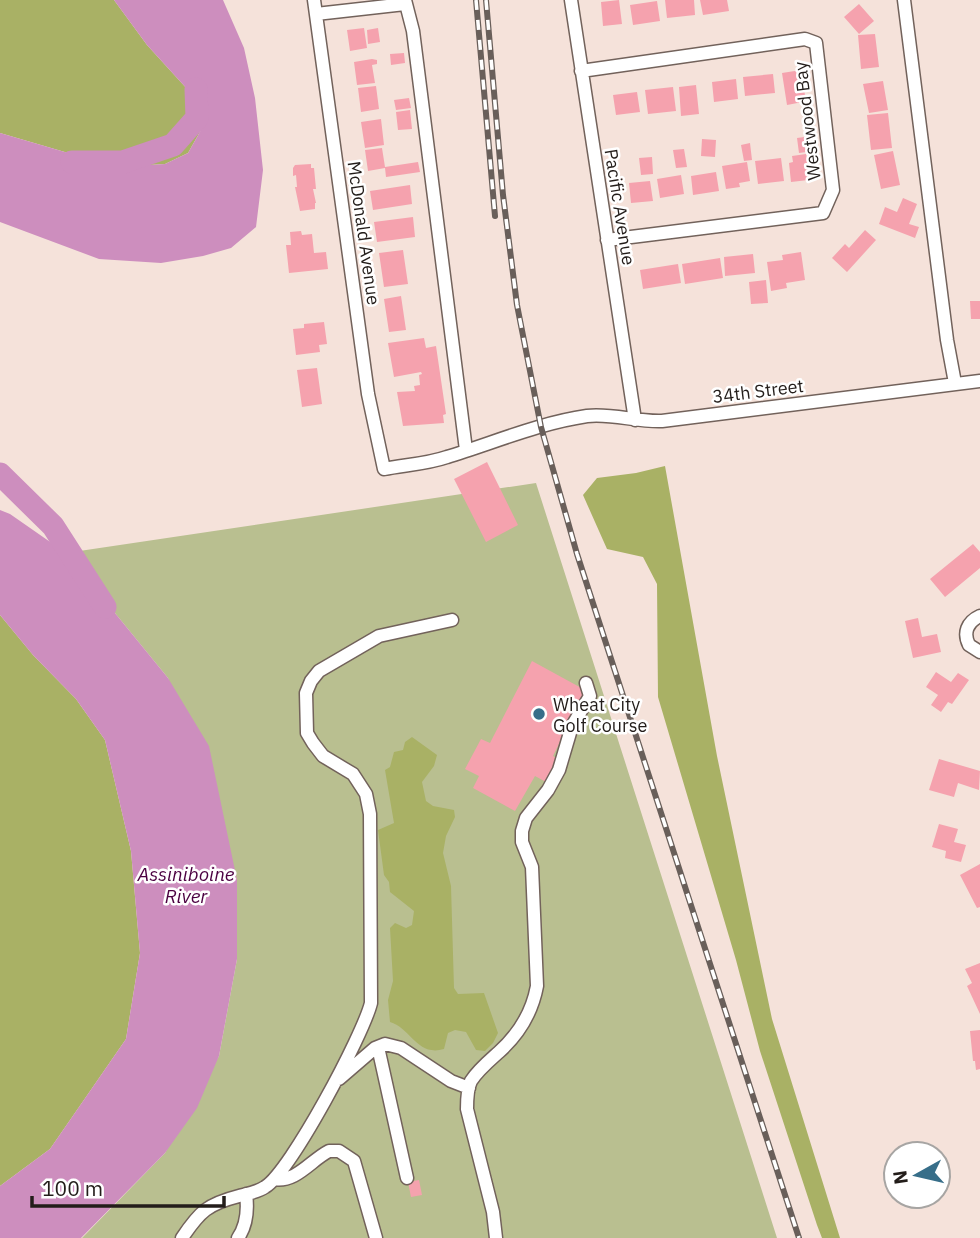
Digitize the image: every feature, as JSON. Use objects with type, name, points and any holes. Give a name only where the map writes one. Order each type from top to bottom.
[{"type":"street","name":"McDonald Avenue","points":[[314,0],[368,394],[384,469]]},
{"type":"street","name":"Pacific Avenue","points":[[571,0],[635,420]]},
{"type":"street","points":[[904,0],[947,340],[955,383]]},
{"type":"street","points":[[316,14],[405,2],[412,31],[466,450]]},
{"type":"street","name":"Westwood Bay","points":[[581,71],[805,39],[816,43],[833,190],[823,213],[607,240]]},
{"type":"street","name":"34th Street","points":[[384,469],[446,458],[537,428],[602,415],[662,421],[980,381]]},
{"type":"street","points":[[980,616],[970,622],[966,633],[969,645],[980,652]]},
{"type":"street","points":[[181,1238],[197,1215],[216,1202],[264,1188],[274,1179],[333,1085],[361,1033],[371,1003],[370,814],[366,794],[353,774],[323,756],[307,733],[306,693],[311,681],[319,671],[379,636],[452,620]]},
{"type":"street","points":[[496,1238],[493,1212],[467,1109],[469,1088],[485,1066],[510,1042],[534,1003],[537,986],[532,867],[526,855],[522,831],[526,818],[548,790],[559,770],[572,726],[590,696],[586,683]]},
{"type":"street","points":[[333,1085],[377,1047],[385,1044],[401,1048],[451,1081],[469,1088]]},
{"type":"street","points":[[377,1047],[407,1178]]},
{"type":"street","points":[[274,1179],[284,1180],[294,1176],[330,1151],[346,1154],[354,1161],[376,1238]]},
{"type":"street","points":[[238,1238],[246,1219],[246,1194]]},
{"type":"green space","points":[[0,0],[114,0],[147,45],[188,90],[201,130],[188,153],[165,164],[116,167],[0,133]]},
{"type":"green space","points":[[665,466],[717,756],[772,1019],[840,1238],[822,1238],[817,1225],[760,1051],[736,960],[658,697],[657,584],[643,557],[607,549],[583,495],[597,478]]},
{"type":"green space","name":"Wheat City Golf Course","points":[[536,483],[777,1238],[82,1238],[165,1153],[219,1056],[237,959],[237,880],[168,678],[66,553]]},
{"type":"green space","points":[[0,615],[33,655],[76,699],[105,740],[131,851],[140,953],[126,1039],[50,1149],[0,1186]]},
{"type":"green space","points":[[412,737],[437,755],[434,766],[422,782],[426,801],[433,806],[454,810],[455,817],[446,836],[443,853],[451,886],[454,988],[458,994],[484,993],[498,1033],[485,1051],[476,1050],[466,1032],[455,1030],[448,1033],[444,1049],[427,1049],[390,1022],[388,1000],[393,981],[390,928],[395,923],[406,928],[412,925],[414,911],[390,892],[389,882],[384,875],[378,830],[394,823],[385,770],[390,767],[394,752],[403,750],[405,742]]},
{"type":"water","points":[[114,0],[223,0],[244,48],[255,98],[263,170],[256,227],[231,248],[161,263],[99,259],[0,222],[0,133],[116,167],[165,164],[188,153],[201,130],[188,90],[147,45]]},
{"type":"water","name":"Assiniboine River","points":[[0,510],[10,514],[66,553],[168,678],[209,746],[237,880],[237,959],[219,1056],[197,1108],[165,1153],[81,1238],[0,1238],[0,1186],[50,1149],[126,1039],[140,953],[131,851],[105,740],[76,699],[33,655],[0,615]]},
{"type":"building","points":[[619,0],[622,24],[603,26],[601,2]]},
{"type":"building","points":[[665,0],[694,0],[695,15],[667,18]]},
{"type":"building","points":[[700,0],[727,0],[729,11],[703,15]]},
{"type":"building","points":[[657,1],[660,21],[633,25],[630,5]]},
{"type":"building","points":[[859,4],[874,21],[859,34],[844,17]]},
{"type":"building","points":[[364,28],[367,48],[350,51],[347,30]]},
{"type":"building","points":[[378,28],[380,42],[368,44],[367,30]]},
{"type":"building","points":[[875,34],[879,67],[861,69],[858,35]]},
{"type":"building","points":[[404,53],[405,63],[391,65],[390,54]]},
{"type":"building","points":[[377,60],[377,64],[372,65],[375,83],[357,85],[354,62]]},
{"type":"building","points":[[801,70],[808,101],[787,105],[782,73]]},
{"type":"building","points":[[773,74],[775,93],[745,96],[743,77]]},
{"type":"building","points":[[736,79],[738,99],[714,102],[712,82]]},
{"type":"building","points":[[883,81],[888,110],[869,113],[863,84]]},
{"type":"building","points":[[696,85],[699,114],[681,116],[679,87]]},
{"type":"building","points":[[376,86],[379,109],[361,112],[358,88]]},
{"type":"building","points":[[673,87],[676,111],[648,114],[645,90]]},
{"type":"building","points":[[637,92],[640,112],[616,115],[613,95]]},
{"type":"building","points":[[409,98],[411,108],[396,110],[394,100]]},
{"type":"building","points":[[410,110],[412,129],[398,130],[396,112]]},
{"type":"building","points":[[888,113],[892,148],[871,150],[867,115]]},
{"type":"building","points":[[381,119],[384,145],[365,148],[361,122]]},
{"type":"building","points":[[812,136],[814,151],[799,153],[797,138]]},
{"type":"building","points":[[702,139],[716,140],[715,157],[701,156]]},
{"type":"building","points":[[750,143],[752,160],[744,161],[741,145]]},
{"type":"building","points":[[382,148],[385,167],[418,162],[420,172],[386,177],[385,168],[368,171],[365,150]]},
{"type":"building","points":[[684,149],[687,167],[676,168],[673,150]]},
{"type":"building","points":[[893,151],[900,185],[881,189],[874,155]]},
{"type":"building","points":[[806,154],[807,159],[815,157],[817,179],[791,182],[789,163],[793,162],[792,156]]},
{"type":"building","points":[[652,157],[653,174],[641,175],[639,158]]},
{"type":"building","points":[[781,158],[784,181],[758,184],[755,161]]},
{"type":"building","points":[[747,162],[750,181],[739,183],[740,187],[726,189],[722,166]]},
{"type":"building","points":[[311,164],[311,168],[314,168],[316,189],[313,189],[315,209],[300,211],[293,168],[295,165]]},
{"type":"building","points":[[716,172],[719,191],[693,195],[691,176]]},
{"type":"building","points":[[681,175],[684,194],[660,198],[657,179]]},
{"type":"building","points":[[650,181],[653,201],[631,203],[629,183]]},
{"type":"building","points":[[410,185],[412,204],[373,210],[370,191]]},
{"type":"building","points":[[903,198],[917,204],[909,224],[919,227],[915,238],[879,224],[885,207],[897,212]]},
{"type":"building","points":[[413,217],[415,237],[377,242],[374,222]]},
{"type":"building","points":[[865,230],[876,240],[847,272],[832,258],[845,244],[849,248]]},
{"type":"building","points":[[301,231],[302,235],[312,234],[314,253],[326,252],[328,269],[289,273],[286,245],[291,245],[290,232]]},
{"type":"building","points":[[403,250],[408,284],[384,287],[379,253]]},
{"type":"building","points":[[801,252],[805,280],[786,283],[787,288],[771,291],[767,262],[783,260],[782,255]]},
{"type":"building","points":[[753,254],[755,273],[725,276],[724,257]]},
{"type":"building","points":[[720,258],[723,278],[685,284],[682,264]]},
{"type":"building","points":[[678,264],[681,283],[643,289],[640,270]]},
{"type":"building","points":[[766,280],[768,303],[751,304],[749,282]]},
{"type":"building","points":[[401,296],[406,330],[389,332],[384,299]]},
{"type":"building","points":[[970,301],[980,301],[980,319],[971,319]]},
{"type":"building","points":[[324,322],[327,344],[319,345],[320,352],[296,355],[293,329],[304,328],[304,324]]},
{"type":"building","points":[[424,338],[426,348],[436,346],[446,414],[443,415],[444,423],[403,426],[397,392],[415,391],[414,386],[420,385],[419,375],[422,374],[394,377],[388,343]]},
{"type":"building","points":[[317,368],[322,404],[302,407],[297,370]]},
{"type":"building","points":[[487,462],[518,525],[486,542],[454,479]]},
{"type":"building","points":[[973,544],[980,552],[980,568],[945,597],[930,579]]},
{"type":"building","points":[[918,618],[922,637],[937,634],[941,652],[913,658],[905,621]]},
{"type":"building","name":"Wheat City Golf Course","points":[[532,661],[585,690],[553,756],[558,759],[546,782],[535,776],[515,811],[473,788],[479,776],[465,769],[481,739],[490,743]]},
{"type":"building","points":[[936,672],[951,682],[958,673],[969,680],[952,704],[948,702],[941,712],[931,705],[938,695],[926,687]]},
{"type":"building","points":[[939,759],[980,771],[979,790],[958,783],[954,797],[929,790]]},
{"type":"building","points":[[939,824],[958,829],[954,842],[966,845],[961,862],[945,858],[946,851],[932,847]]},
{"type":"building","points":[[980,864],[980,907],[977,908],[960,875]]},
{"type":"building","points":[[980,963],[980,1014],[967,986],[972,983],[965,969]]},
{"type":"building","points":[[980,1030],[980,1069],[976,1070],[970,1031]]},
{"type":"building","points":[[419,1180],[422,1195],[411,1197],[408,1182]]},
{"type":"waterway","name":"Assiniboine River","points":[[72,162],[123,162],[173,145],[197,118],[196,89]]},
{"type":"waterway","name":"Assiniboine River","points":[[0,474],[53,526],[105,607]]},
{"type":"railway","points":[[476,0],[495,216]]},
{"type":"railway","points":[[486,0],[503,195],[517,305],[541,427],[577,554],[799,1238]]},
{"type":"place","name":"Wheat City Golf Course","points":[[539,714]]}]
